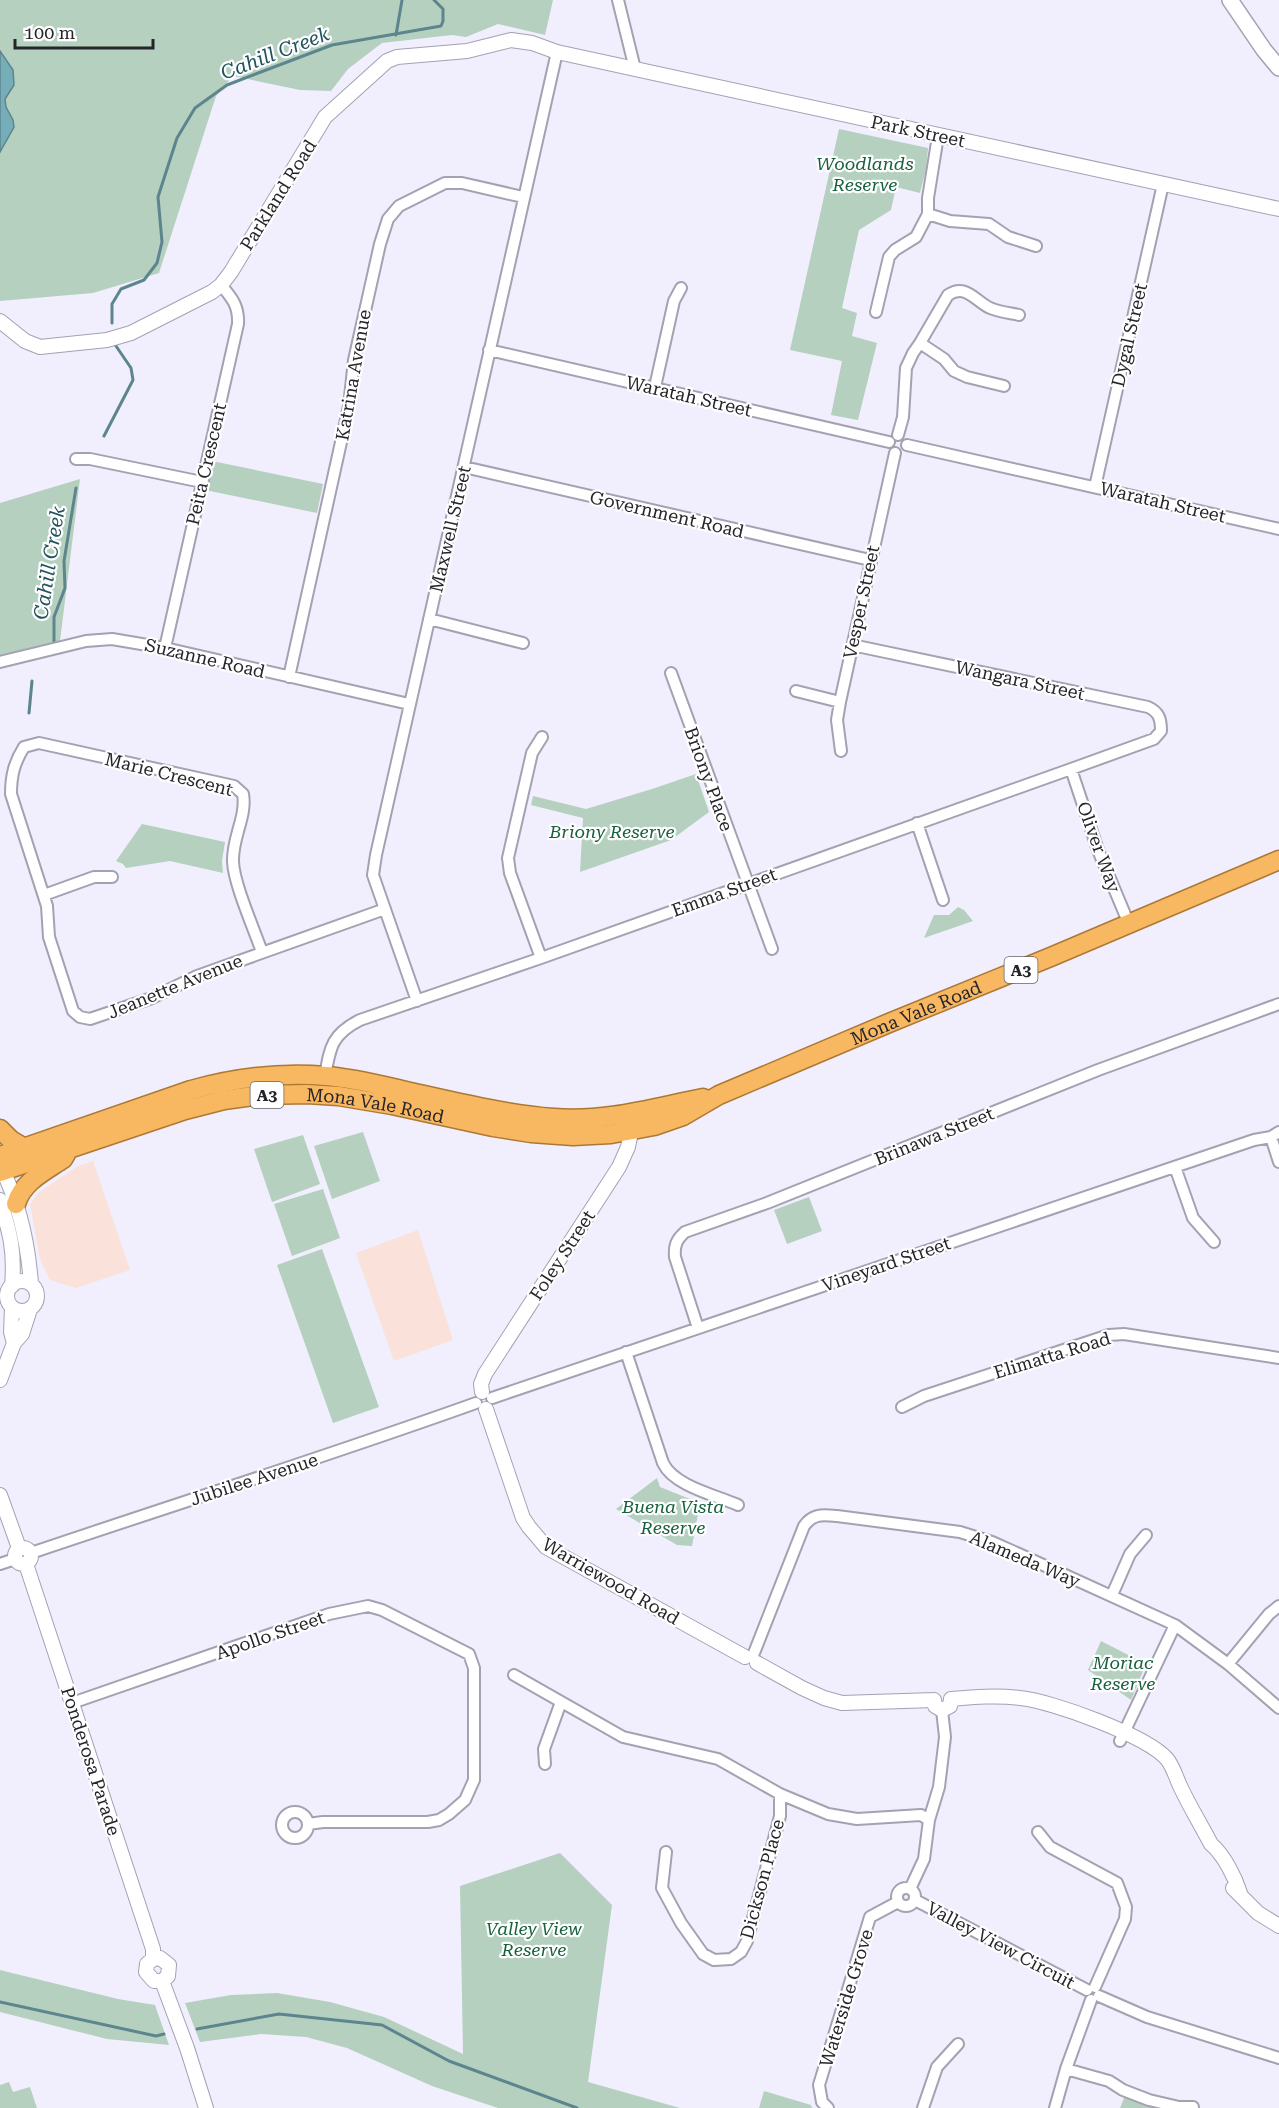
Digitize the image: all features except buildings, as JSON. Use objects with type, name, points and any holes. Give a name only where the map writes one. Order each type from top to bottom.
[{"type":"highway","name":"Mona Vale Road","points":[[1,1166],[71,1148],[184,1110],[224,1100],[261,1095],[307,1094],[351,1098],[531,1133],[573,1136],[611,1134],[633,1122],[718,1095],[1279,860]]},
{"type":"highway","name":"Mona Vale Road","points":[[1,1166],[23,1147],[219,1083],[261,1077],[325,1076],[352,1079],[503,1112],[556,1118],[633,1122]]},
{"type":"highway","points":[[261,1095],[281,1087],[315,1083],[325,1076],[328,1083],[339,1088],[351,1098]]},
{"type":"highway","points":[[0,1129],[11,1140],[23,1147]]},
{"type":"highway","points":[[8,1202],[63,1159],[71,1148]]},
{"type":"main road","points":[[1230,0],[1279,68]]},
{"type":"street","points":[[618,0],[635,69]]},
{"type":"street","name":"Parkland Road","points":[[0,321],[26,341],[40,347],[107,340],[131,333],[212,292],[221,285],[325,117],[387,61],[397,57],[467,51],[511,40],[532,43],[557,52]]},
{"type":"street","name":"Park Street","points":[[557,52],[1279,209]]},
{"type":"street","name":"Maxwell Street","points":[[417,1001],[373,876],[376,855],[557,52]]},
{"type":"street","points":[[876,312],[889,257],[895,250],[915,237],[928,214],[928,198],[938,136]]},
{"type":"street","name":"Katrina Avenue","points":[[289,677],[349,406],[354,360],[380,244],[388,219],[399,206],[445,183],[462,183],[523,197]]},
{"type":"street","name":"Dygal Street","points":[[1095,487],[1163,184]]},
{"type":"street","points":[[928,214],[950,221],[988,224],[1008,237],[1036,246]]},
{"type":"street","name":"Peita Crescent","points":[[165,648],[238,324],[235,301],[221,285]]},
{"type":"street","points":[[655,387],[674,301],[681,288]]},
{"type":"street","points":[[894,438],[904,438],[907,445],[901,453],[890,450],[894,438],[903,417],[906,368],[944,300],[954,291],[964,291],[972,294],[992,309],[1019,315]]},
{"type":"street","points":[[920,343],[944,359],[954,371],[967,377],[1004,386]]},
{"type":"street","name":"Waratah Street","points":[[489,350],[894,438]]},
{"type":"street","name":"Waratah Street","points":[[907,445],[1279,529]]},
{"type":"street","name":"Vesper Street","points":[[841,751],[837,720],[840,702],[895,453]]},
{"type":"street","points":[[76,459],[90,459],[202,482]]},
{"type":"street","name":"Government Road","points":[[464,467],[870,560]]},
{"type":"street","points":[[429,620],[523,643]]},
{"type":"street","name":"Suzanne Road","points":[[0,662],[86,641],[112,639],[165,648],[409,704]]},
{"type":"street","name":"Wangara Street","points":[[852,645],[1148,707],[1154,710],[1160,719],[1161,730],[1154,739]]},
{"type":"street","name":"Briony Place","points":[[671,673],[772,949]]},
{"type":"street","points":[[796,691],[840,702]]},
{"type":"street","points":[[541,958],[510,873],[508,858],[532,753],[542,737]]},
{"type":"street","name":"Emma Street","points":[[325,1076],[331,1046],[336,1036],[345,1027],[360,1020],[541,958],[1154,739]]},
{"type":"street","name":"Jeanette Avenue","points":[[39,743],[24,747],[15,762],[11,777],[11,794],[48,906],[49,937],[73,1011],[80,1017],[90,1019],[152,998],[197,976],[385,909]]},
{"type":"street","name":"Marie Crescent","points":[[39,743],[234,786],[243,794],[245,805],[234,839],[233,864],[262,952]]},
{"type":"street","name":"Oliver Way","points":[[1071,769],[1098,850],[1129,924]]},
{"type":"street","points":[[917,823],[943,900]]},
{"type":"street","points":[[44,895],[94,877],[112,877]]},
{"type":"street","name":"Brinawa Street","points":[[698,1328],[675,1257],[674,1247],[678,1238],[685,1232],[767,1203],[1098,1070],[1279,1004]]},
{"type":"street","name":"Foley Street","points":[[484,1400],[481,1384],[485,1374],[619,1167],[628,1147],[633,1122]]},
{"type":"street","points":[[1275,1135],[1279,1162]]},
{"type":"street","name":"Vineyard Street","points":[[484,1400],[1254,1140],[1275,1135]]},
{"type":"street","points":[[0,1380],[14,1343],[22,1334],[30,1309],[34,1306],[37,1297],[37,1292],[31,1284],[25,1239],[8,1202],[1,1166]]},
{"type":"street","points":[[1175,1167],[1193,1218],[1214,1242]]},
{"type":"street","points":[[8,1202],[5,1226],[14,1254],[12,1286],[7,1295],[12,1308],[11,1332],[14,1343]]},
{"type":"street","points":[[12,1286],[21,1281],[31,1284]]},
{"type":"street","points":[[12,1308],[21,1311],[30,1309]]},
{"type":"street","name":"Elimatta Road","points":[[902,1407],[942,1390],[1109,1335],[1124,1334],[1279,1358]]},
{"type":"street","points":[[626,1352],[663,1463],[668,1471],[680,1481],[738,1505]]},
{"type":"street","name":"Jubilee Avenue","points":[[0,1564],[216,1490],[338,1452],[484,1400]]},
{"type":"street","name":"Warriewood Road","points":[[484,1400],[523,1518],[546,1547],[752,1657],[802,1688],[842,1704],[942,1703],[1008,1696],[1031,1699],[1073,1712],[1121,1737],[1149,1745],[1161,1753],[1173,1767],[1179,1785],[1211,1844],[1237,1884],[1240,1893],[1254,1909],[1279,1926]]},
{"type":"street","name":"Ponderosa Parade","points":[[0,1495],[23,1556],[145,1923],[153,1949],[153,1959],[160,1958],[169,1965],[168,1976],[162,1981],[206,2108]]},
{"type":"street","name":"Alameda Way","points":[[752,1657],[807,1521],[817,1516],[837,1516],[960,1532],[992,1542],[1175,1625],[1228,1664],[1279,1708]]},
{"type":"street","points":[[1112,1595],[1130,1554],[1146,1535]]},
{"type":"street","name":"Apollo Street","points":[[72,1702],[329,1614],[368,1606],[376,1607],[469,1654],[474,1668],[474,1780],[465,1800],[439,1820],[428,1822],[309,1824]]},
{"type":"street","points":[[1228,1664],[1269,1614],[1279,1606]]},
{"type":"street","points":[[1121,1737],[1175,1625]]},
{"type":"street","points":[[514,1675],[623,1737],[718,1759],[780,1794],[828,1814],[857,1819],[921,1815],[929,1820]]},
{"type":"street","points":[[545,1764],[544,1749],[561,1702]]},
{"type":"street","points":[[910,1889],[924,1859],[929,1820],[939,1786],[945,1737],[942,1703]]},
{"type":"street","name":"Dickson Place","points":[[666,1852],[662,1888],[681,1923],[699,1949],[708,1957],[719,1960],[731,1959],[741,1952],[747,1941],[780,1816],[780,1794]]},
{"type":"street","points":[[1038,1832],[1050,1847],[1117,1883],[1126,1907],[1125,1919],[1093,1993],[1066,2069],[1056,2108]]},
{"type":"street","points":[[903,1888],[910,1889],[914,1892],[915,1900],[906,1906],[898,1902],[899,1891],[903,1888]]},
{"type":"street","name":"Valley View Circuit","points":[[915,1900],[1093,1993],[1147,2017],[1279,2058]]},
{"type":"street","name":"Waterside Grove","points":[[828,2108],[822,2102],[819,2085],[870,1917],[898,1902]]},
{"type":"street","points":[[923,2108],[937,2067],[958,2044]]},
{"type":"street","points":[[1066,2069],[1109,2081],[1123,2090],[1149,2100],[1179,2107],[1193,2107]]},
{"type":"shaded area","points":[[93,1161],[130,1270],[76,1288],[50,1280],[40,1259],[30,1204],[38,1193],[78,1166]]},
{"type":"shaded area","points":[[418,1230],[453,1340],[394,1361],[356,1253]]},
{"type":"green space","points":[[0,0],[553,0],[545,35],[498,24],[466,37],[452,35],[382,43],[348,69],[331,91],[300,90],[233,76],[216,96],[159,273],[93,293],[0,301]]},
{"type":"green space","name":"Woodlands Reserve","points":[[839,129],[928,148],[920,193],[896,187],[891,210],[859,230],[842,308],[857,313],[852,336],[877,343],[858,420],[831,415],[842,361],[790,350]]},
{"type":"green space","points":[[212,461],[323,484],[317,513],[205,490]]},
{"type":"green space","points":[[80,479],[60,641],[0,656],[0,503]]},
{"type":"green space","name":"Briony Reserve","points":[[696,774],[709,812],[671,840],[580,872],[583,818],[531,805],[533,796],[586,809]]},
{"type":"green space","points":[[142,824],[225,842],[223,873],[170,861],[126,868],[116,861]]},
{"type":"green space","points":[[958,907],[964,910],[973,921],[924,938],[934,915],[949,915]]},
{"type":"green space","points":[[363,1132],[380,1181],[332,1199],[314,1146]]},
{"type":"green space","points":[[303,1135],[320,1184],[272,1202],[254,1149]]},
{"type":"green space","points":[[323,1189],[340,1238],[292,1256],[274,1204]]},
{"type":"green space","points":[[809,1197],[822,1231],[787,1244],[774,1210]]},
{"type":"green space","points":[[322,1249],[379,1407],[333,1423],[277,1265]]},
{"type":"green space","name":"Buena Vista Reserve","points":[[657,1478],[660,1487],[700,1503],[692,1546],[677,1545],[616,1509]]},
{"type":"green space","name":"Moriac Reserve","points":[[1101,1641],[1146,1664],[1131,1700],[1088,1670]]},
{"type":"green space","name":"Valley View Reserve","points":[[560,1853],[612,1905],[588,2082],[680,2108],[498,2108],[432,2086],[347,2048],[306,2037],[261,2034],[200,2042],[185,2003],[231,1995],[277,1993],[330,2002],[384,2017],[463,2054],[460,1886]]},
{"type":"green space","points":[[0,1970],[118,1999],[155,2005],[169,2045],[107,2039],[0,2012]]},
{"type":"green space","points":[[9,2082],[13,2092],[30,2087],[37,2108],[0,2108],[0,2085]]},
{"type":"green space","points":[[764,2091],[811,2105],[812,2108],[759,2108]]},
{"type":"green space","points":[[1128,2096],[1152,2106],[1165,2108],[1120,2108],[1124,2098]]},
{"type":"water","points":[[0,51],[13,70],[14,85],[5,99],[14,127],[0,152]]},
{"type":"waterway","points":[[396,35],[402,0]]},
{"type":"waterway","name":"Cahill Creek","points":[[112,323],[112,304],[121,289],[144,280],[157,263],[162,242],[158,197],[177,138],[195,108],[227,85],[332,45],[441,26],[443,9],[434,0]]},
{"type":"waterway","name":"Cahill Creek","points":[[104,436],[133,380],[131,368],[116,346]]},
{"type":"waterway","name":"Cahill Creek","points":[[54,642],[54,617],[65,588],[64,561],[76,488]]},
{"type":"waterway","name":"Cahill Creek","points":[[29,713],[32,681]]},
{"type":"waterway","points":[[0,2002],[156,2036],[164,2034]]},
{"type":"waterway","points":[[197,2029],[279,2014],[382,2025],[449,2061],[577,2108]]}]
